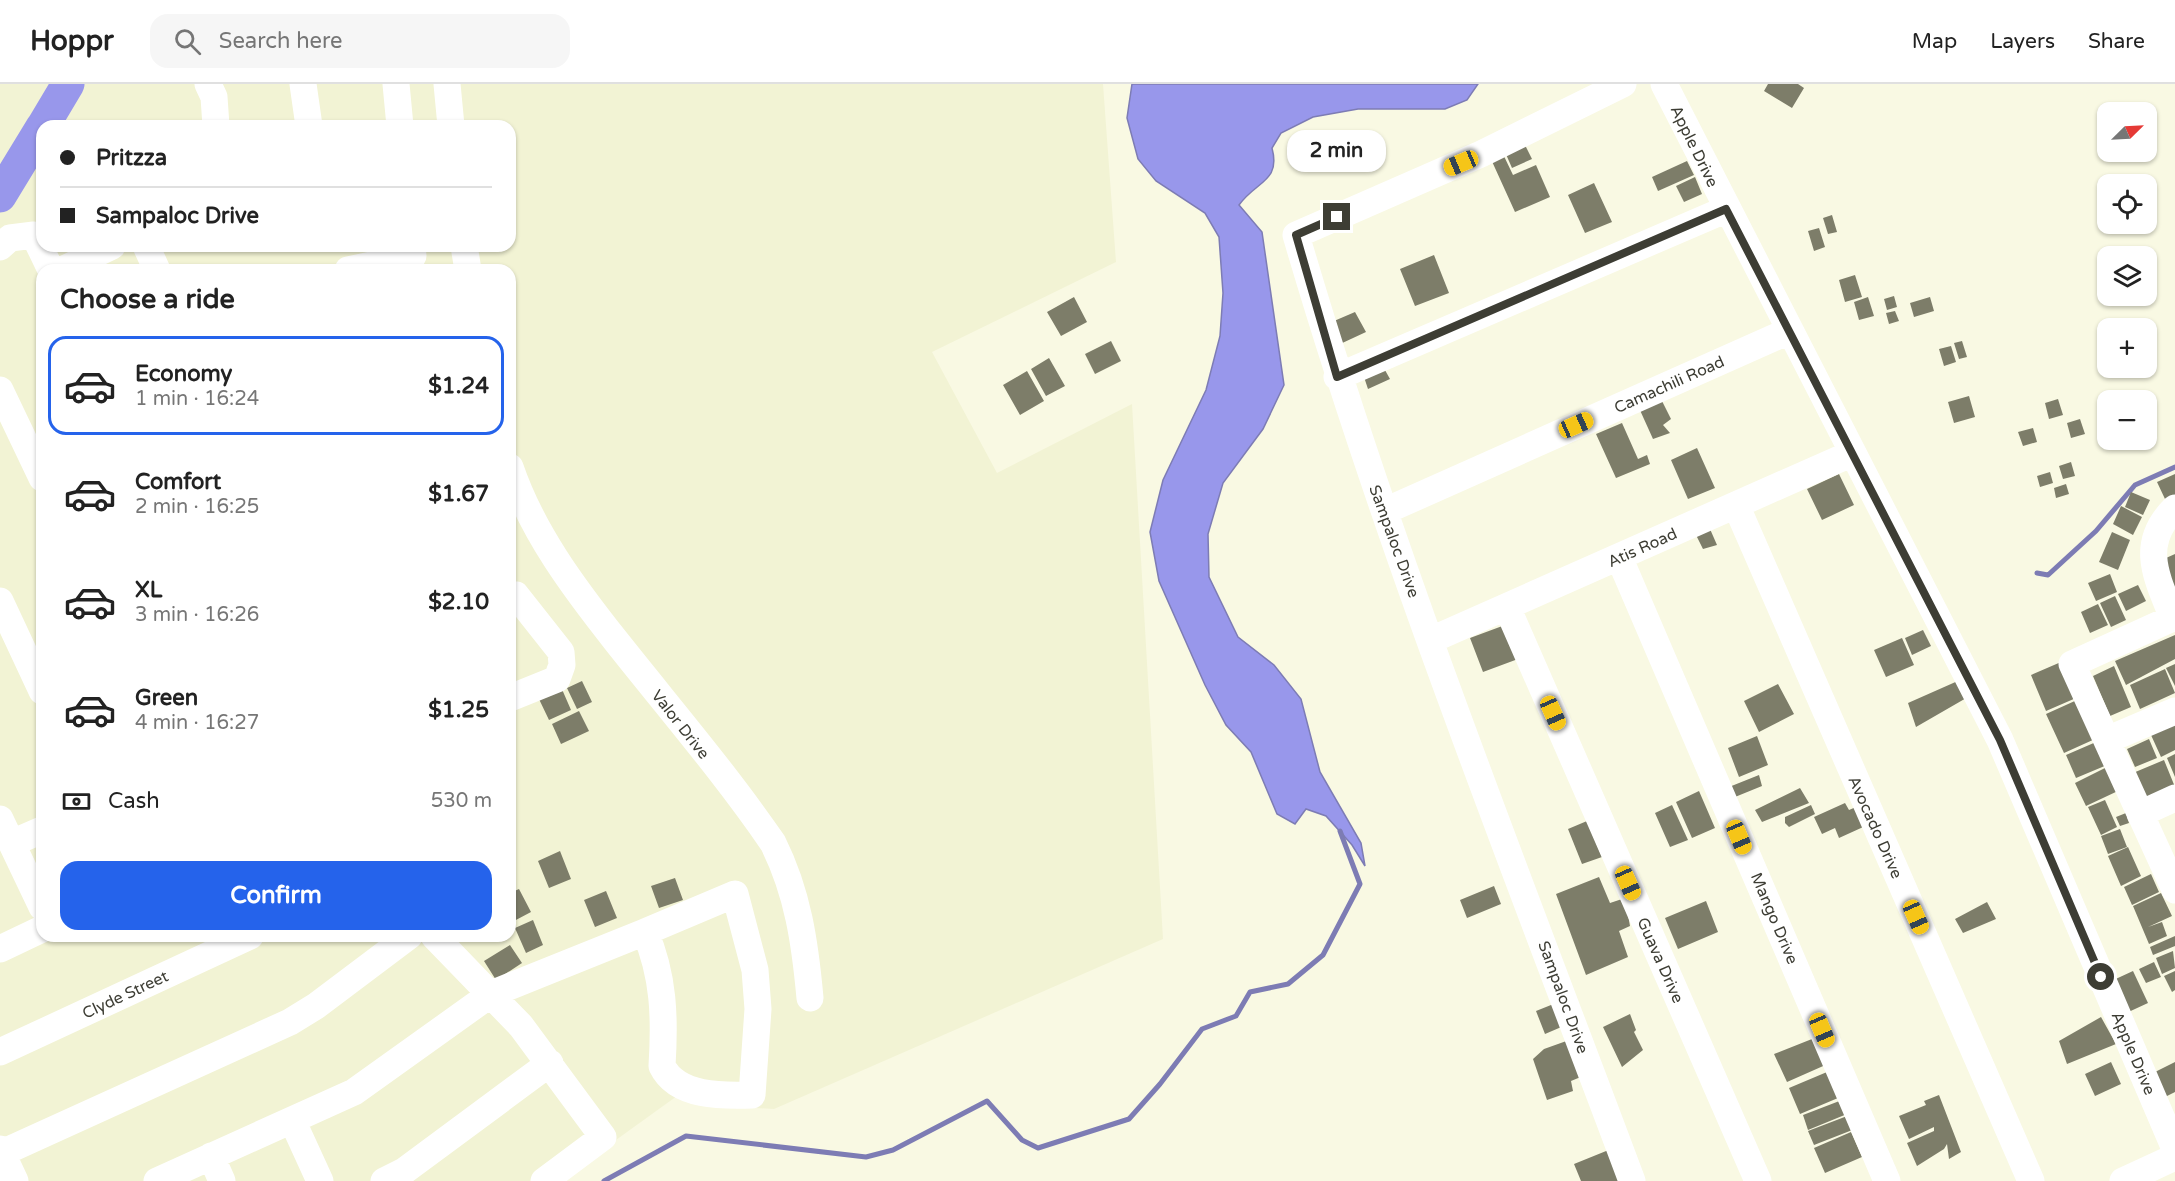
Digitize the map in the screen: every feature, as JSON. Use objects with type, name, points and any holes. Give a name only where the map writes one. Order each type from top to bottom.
[{"type":"street","points":[[208,84],[214,97],[216,120]]},
{"type":"street","points":[[303,84],[308,120]]},
{"type":"street","points":[[396,84],[399,120]]},
{"type":"street","points":[[447,84],[450,120]]},
{"type":"street","name":"Sampaloc Drive","points":[[1623,84],[1481,154],[1296,235],[1337,377],[1384,510],[1632,1181]]},
{"type":"street","name":"Apple Drive","points":[[1664,84],[1726,209],[2000,740],[2175,1149]]},
{"type":"street","points":[[1337,377],[1726,209]]},
{"type":"street","points":[[0,247],[10,238],[34,235],[36,239]]},
{"type":"street","points":[[74,264],[100,252]]},
{"type":"street","points":[[376,264],[413,256],[413,252]]},
{"type":"street","name":"Camachili Road","points":[[1384,510],[1789,331]]},
{"type":"street","points":[[0,390],[36,465]]},
{"type":"street","name":"Atis Road","points":[[1431,640],[1853,453]]},
{"type":"street","name":"Valor Drive","points":[[516,481],[530,515],[549,550],[584,600],[773,843],[791,884],[798,908],[810,998]]},
{"type":"street","name":"Avocado Drive","points":[[1736,505],[2031,1181]]},
{"type":"street","points":[[2175,508],[2167,516],[2153,550],[2154,570],[2174,617],[2072,664],[2175,890]]},
{"type":"street","name":"Mango Drive","points":[[1619,557],[1887,1181]]},
{"type":"street","points":[[516,597],[561,652],[562,665],[557,679],[516,696]]},
{"type":"street","points":[[0,601],[36,678]]},
{"type":"street","name":"Guava Drive","points":[[1507,607],[1758,1181]]},
{"type":"street","points":[[2107,740],[2175,711]]},
{"type":"street","points":[[2140,814],[2175,798]]},
{"type":"street","points":[[0,819],[36,894]]},
{"type":"street","points":[[12,843],[36,833]]},
{"type":"street","points":[[157,1181],[293,1122],[354,1092],[491,994],[735,894],[755,970],[758,1009],[752,1095],[721,1096],[675,1082],[667,1076],[662,1066],[663,988],[654,954],[645,932]]},
{"type":"street","points":[[0,949],[36,932]]},
{"type":"street","name":"Clyde Street","points":[[0,1052],[237,942]]},
{"type":"street","points":[[15,1181],[1,1151],[290,1022],[316,1006],[401,942]]},
{"type":"street","points":[[440,942],[521,1026],[603,1137],[544,1181]]},
{"type":"street","points":[[384,1181],[404,1171],[550,1063]]},
{"type":"street","points":[[293,1122],[320,1181]]},
{"type":"street","points":[[211,1156],[222,1181]]},
{"type":"street","points":[[2123,1181],[2175,1157]]},
{"type":"shaded area","points":[[0,84],[1103,84],[1116,262],[932,352],[997,473],[1132,404],[1163,939],[774,1109],[740,1107],[677,1096],[559,1181],[0,1181]]},
{"type":"shaded area","points":[[1132,84],[1478,84],[1467,100],[1445,109],[1358,109],[1313,117],[1281,133],[1272,148],[1274,159],[1270,175],[1239,205],[1262,232],[1284,385],[1263,429],[1223,483],[1208,534],[1209,577],[1238,637],[1274,665],[1301,699],[1320,772],[1361,843],[1365,866],[1352,845],[1326,816],[1306,809],[1295,824],[1277,814],[1251,752],[1226,725],[1205,685],[1159,581],[1150,532],[1163,480],[1206,390],[1220,336],[1223,293],[1219,237],[1205,213],[1156,181],[1138,159],[1127,118]]},
{"type":"building","points":[[1768,84],[1798,84],[1804,88],[1792,108],[1764,91]]},
{"type":"building","points":[[1524,143],[1532,159],[1512,168],[1505,152]]},
{"type":"building","points":[[1502,152],[1513,175],[1536,165],[1550,197],[1515,212],[1490,157]]},
{"type":"building","points":[[1687,161],[1694,175],[1658,191],[1652,177]]},
{"type":"building","points":[[1695,177],[1702,194],[1684,202],[1676,186]]},
{"type":"building","points":[[1594,183],[1612,222],[1585,233],[1568,195]]},
{"type":"building","points":[[1832,215],[1837,232],[1828,234],[1823,218]]},
{"type":"building","points":[[1819,228],[1825,247],[1814,251],[1808,231]]},
{"type":"building","points":[[1434,255],[1449,293],[1415,306],[1400,269]]},
{"type":"building","points":[[1855,275],[1862,297],[1845,302],[1839,280]]},
{"type":"building","points":[[1894,296],[1897,307],[1887,310],[1884,299]]},
{"type":"building","points":[[1074,297],[1087,322],[1061,336],[1047,312]]},
{"type":"building","points":[[1868,297],[1874,316],[1859,320],[1854,302]]},
{"type":"building","points":[[1930,297],[1934,311],[1914,317],[1910,303]]},
{"type":"building","points":[[1895,311],[1899,321],[1889,324],[1886,313]]},
{"type":"building","points":[[1355,312],[1366,332],[1338,345],[1327,324]]},
{"type":"building","points":[[1111,341],[1121,361],[1095,374],[1085,354]]},
{"type":"building","points":[[1962,341],[1967,357],[1959,359],[1954,343]]},
{"type":"building","points":[[1951,346],[1956,362],[1944,366],[1939,349]]},
{"type":"building","points":[[1049,358],[1065,386],[1046,396],[1031,369]]},
{"type":"building","points":[[1381,363],[1390,379],[1368,389],[1363,374]]},
{"type":"building","points":[[1027,371],[1044,401],[1020,415],[1003,385]]},
{"type":"building","points":[[1969,396],[1975,417],[1954,423],[1948,402]]},
{"type":"building","points":[[1661,399],[1671,419],[1663,425],[1670,433],[1653,439],[1639,408]]},
{"type":"building","points":[[2058,399],[2063,415],[2049,419],[2045,403]]},
{"type":"building","points":[[2080,419],[2085,434],[2071,438],[2067,423]]},
{"type":"building","points":[[1622,423],[1638,459],[1647,455],[1650,464],[1616,478],[1596,434]]},
{"type":"building","points":[[2033,428],[2037,442],[2023,446],[2018,432]]},
{"type":"building","points":[[1697,448],[1715,488],[1688,499],[1671,460]]},
{"type":"building","points":[[2071,462],[2075,476],[2063,479],[2059,466]]},
{"type":"building","points":[[2050,472],[2053,483],[2040,487],[2037,476]]},
{"type":"building","points":[[1839,474],[1854,505],[1822,520],[1807,489]]},
{"type":"building","points":[[2175,474],[2175,495],[2165,499],[2157,482]]},
{"type":"building","points":[[2066,484],[2069,494],[2056,498],[2054,488]]},
{"type":"building","points":[[2131,492],[2150,500],[2143,515],[2125,507]]},
{"type":"building","points":[[2121,506],[2142,517],[2133,535],[2113,524]]},
{"type":"building","points":[[1710,529],[1717,545],[1703,549],[1696,535]]},
{"type":"building","points":[[2112,532],[2130,540],[2118,570],[2099,562]]},
{"type":"building","points":[[2175,554],[2175,591],[2157,562]]},
{"type":"building","points":[[2110,574],[2117,592],[2096,601],[2088,583]]},
{"type":"building","points":[[2138,585],[2146,601],[2126,611],[2118,594]]},
{"type":"building","points":[[2115,596],[2126,620],[2111,627],[2100,603]]},
{"type":"building","points":[[2098,604],[2108,625],[2090,633],[2081,612]]},
{"type":"building","points":[[1505,625],[1518,659],[1483,672],[1470,638]]},
{"type":"building","points":[[1923,630],[1931,646],[1912,655],[1905,638]]},
{"type":"building","points":[[2175,635],[2175,659],[2126,685],[2115,661]]},
{"type":"building","points":[[1902,638],[1914,665],[1886,677],[1874,650]]},
{"type":"building","points":[[2061,662],[2076,698],[2046,711],[2031,675]]},
{"type":"building","points":[[2175,664],[2175,686],[2166,668]]},
{"type":"building","points":[[2114,666],[2131,707],[2110,716],[2093,676]]},
{"type":"building","points":[[2165,669],[2175,693],[2140,709],[2130,685]]},
{"type":"building","points":[[1960,680],[1968,697],[1916,727],[1908,703]]},
{"type":"building","points":[[582,681],[592,702],[577,709],[567,688]]},
{"type":"building","points":[[1778,684],[1794,714],[1759,732],[1744,701]]},
{"type":"building","points":[[561,687],[571,710],[549,720],[538,697]]},
{"type":"building","points":[[2077,700],[2095,739],[2064,753],[2046,714]]},
{"type":"building","points":[[579,711],[589,731],[561,744],[552,724]]},
{"type":"building","points":[[2175,724],[2175,750],[2161,757],[2151,735]]},
{"type":"building","points":[[1757,736],[1768,765],[1739,777],[1728,748]]},
{"type":"building","points":[[2149,739],[2157,758],[2135,767],[2127,749]]},
{"type":"building","points":[[2096,742],[2107,765],[2076,778],[2066,755]]},
{"type":"building","points":[[2175,754],[2175,777],[2167,758]]},
{"type":"building","points":[[2164,760],[2175,787],[2145,800],[2133,773]]},
{"type":"building","points":[[2109,766],[2120,790],[2086,806],[2075,783]]},
{"type":"building","points":[[1759,775],[1762,786],[1735,797],[1729,787]]},
{"type":"building","points":[[1800,788],[1809,803],[1762,822],[1755,810]]},
{"type":"building","points":[[1699,791],[1715,828],[1692,838],[1676,802]]},
{"type":"building","points":[[2105,800],[2117,827],[2101,835],[2088,807]]},
{"type":"building","points":[[1845,803],[1849,810],[1863,804],[1872,823],[1839,838],[1835,828],[1822,834],[1814,817]]},
{"type":"building","points":[[1672,805],[1688,840],[1670,847],[1655,813]]},
{"type":"building","points":[[1811,805],[1815,814],[1789,827],[1785,823],[1785,817]]},
{"type":"building","points":[[2126,813],[2129,823],[2120,826],[2116,817]]},
{"type":"building","points":[[1587,821],[1602,857],[1582,864],[1568,829]]},
{"type":"building","points":[[2120,829],[2127,847],[2108,854],[2101,836]]},
{"type":"building","points":[[2128,847],[2141,876],[2121,886],[2108,856]]},
{"type":"building","points":[[560,851],[571,879],[549,888],[538,861]]},
{"type":"building","points":[[2151,874],[2159,892],[2132,905],[2124,887]]},
{"type":"building","points":[[1599,877],[1610,903],[1625,898],[1630,926],[1619,931],[1628,957],[1586,975],[1556,894]]},
{"type":"building","points":[[675,878],[683,900],[659,908],[651,886]]},
{"type":"building","points":[[1494,886],[1501,904],[1467,918],[1460,900]]},
{"type":"building","points":[[519,889],[531,912],[516,920],[516,890]]},
{"type":"building","points":[[606,891],[617,918],[595,927],[584,900]]},
{"type":"building","points":[[2161,893],[2172,916],[2148,927],[2162,922],[2167,936],[2149,944],[2133,906]]},
{"type":"building","points":[[1706,901],[1718,932],[1678,949],[1665,918]]},
{"type":"building","points":[[1987,902],[1996,919],[1963,933],[1955,919]]},
{"type":"building","points":[[533,920],[543,945],[526,953],[516,928]]},
{"type":"building","points":[[2175,936],[2175,946],[2153,955],[2150,947]]},
{"type":"building","points":[[510,945],[522,963],[496,980],[484,961]]},
{"type":"building","points":[[2173,951],[2175,968],[2162,974],[2156,958]]},
{"type":"building","points":[[2154,962],[2161,977],[2146,983],[2139,969]]},
{"type":"building","points":[[2133,971],[2148,1003],[2122,1015],[2107,983]]},
{"type":"building","points":[[2175,971],[2175,990],[2172,992],[2164,976]]},
{"type":"building","points":[[1556,1003],[1566,1025],[1545,1034],[1536,1011]]},
{"type":"building","points":[[1630,1014],[1636,1030],[1634,1032],[1643,1050],[1622,1067],[1603,1027]]},
{"type":"building","points":[[2101,1017],[2116,1044],[2067,1064],[2059,1041]]},
{"type":"building","points":[[1817,1037],[1830,1063],[1787,1082],[1774,1054]]},
{"type":"building","points":[[1572,1039],[1588,1074],[1571,1081],[1573,1091],[1547,1100],[1533,1059],[1544,1049]]},
{"type":"building","points":[[2111,1062],[2121,1084],[2095,1096],[2085,1074]]},
{"type":"building","points":[[2175,1062],[2175,1092],[2163,1098],[2151,1074]]},
{"type":"building","points":[[1827,1072],[1838,1098],[1800,1114],[1789,1088]]},
{"type":"building","points":[[1939,1095],[1961,1152],[1949,1159],[1947,1144],[1944,1149],[1917,1166],[1907,1143],[1934,1131],[1934,1127],[1909,1139],[1899,1116],[1926,1105],[1924,1101]]},
{"type":"building","points":[[1842,1100],[1847,1114],[1808,1130],[1803,1115]]},
{"type":"building","points":[[1855,1113],[1860,1127],[1814,1145],[1808,1131]]},
{"type":"building","points":[[1851,1132],[1862,1157],[1825,1173],[1814,1148]]},
{"type":"building","points":[[1616,1147],[1623,1181],[1581,1181],[1574,1164]]},
{"type":"waterway","points":[[47,120],[68,84]]},
{"type":"waterway","points":[[0,196],[36,137]]},
{"type":"waterway","points":[[2037,573],[2048,575],[2096,531],[2135,485],[2175,467]]},
{"type":"waterway","points":[[604,1181],[686,1136],[866,1157],[893,1150],[987,1101],[1022,1140],[1038,1148],[1129,1119],[1160,1084],[1202,1029],[1236,1016],[1250,992],[1288,984],[1323,955],[1360,884],[1340,831]]},
{"type":"route","points":[[1337,217],[1296,235],[1337,377],[1726,209],[2000,740],[2101,977]]}]
